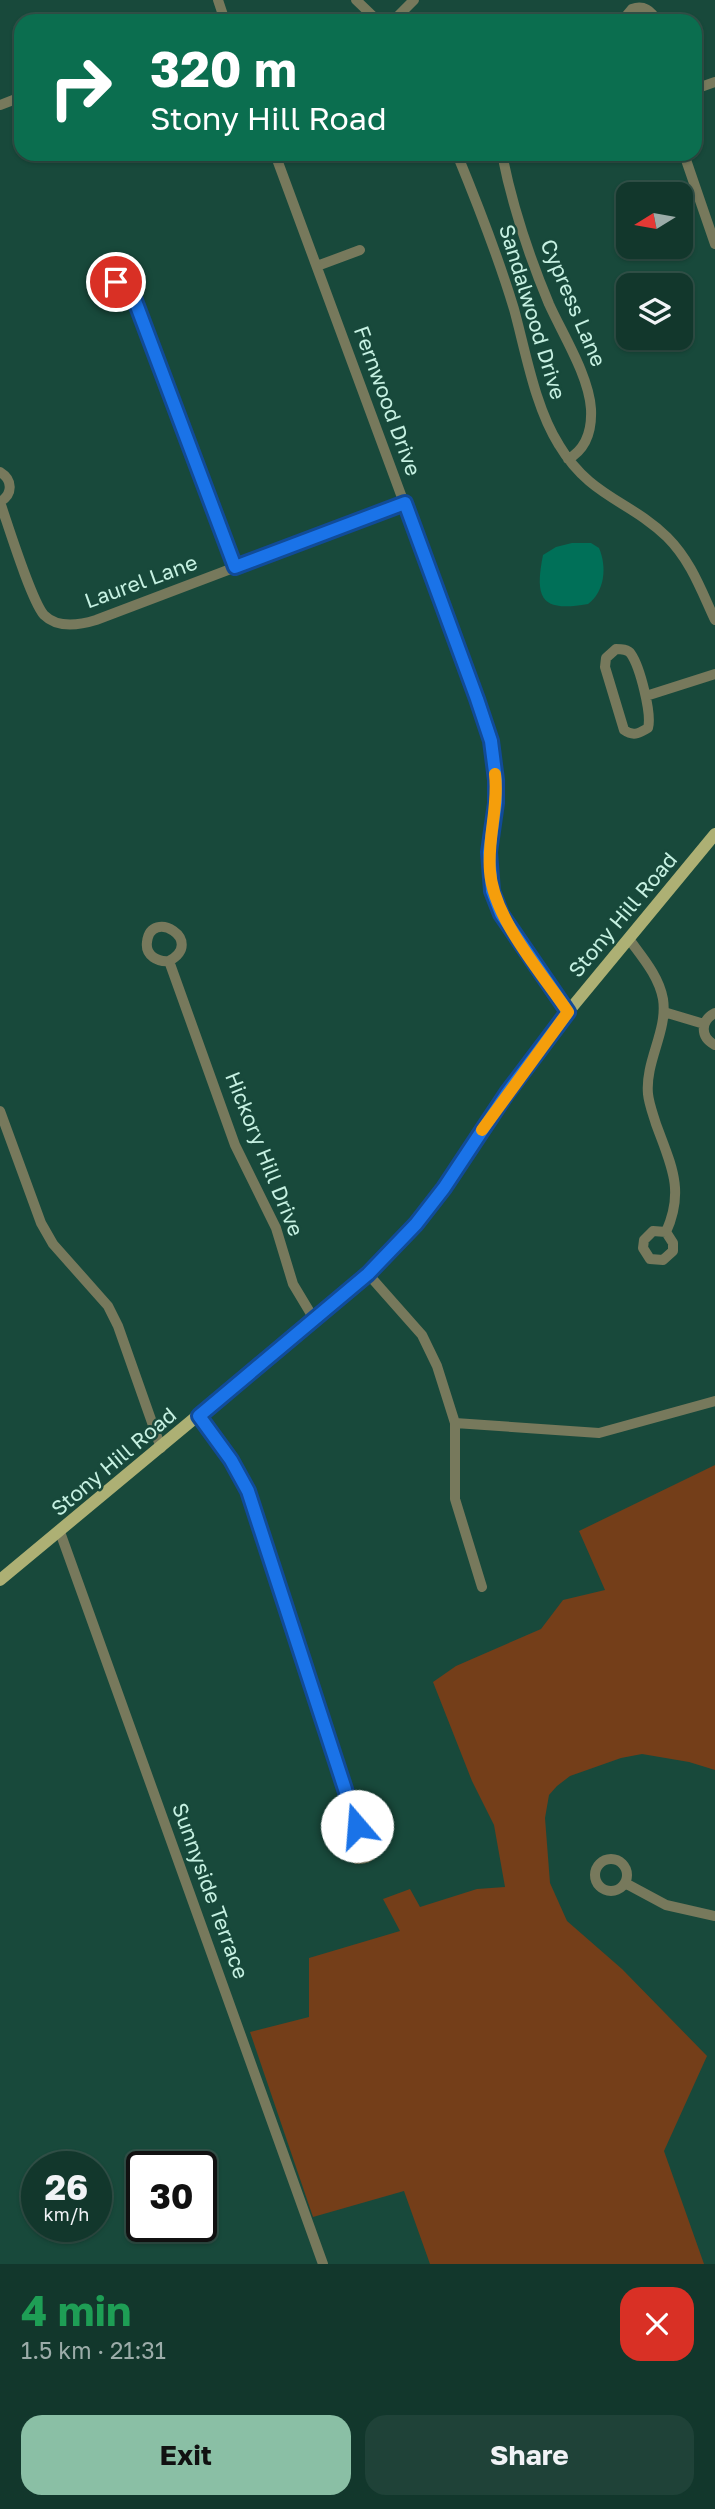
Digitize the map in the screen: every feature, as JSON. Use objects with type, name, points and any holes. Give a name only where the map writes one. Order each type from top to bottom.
[{"type":"main road","name":"Stony Hill Road","points":[[0,1580],[368,1274],[416,1224],[444,1188],[507,1093],[568,1012],[715,834]]},
{"type":"street","points":[[356,0],[371,14]]},
{"type":"street","points":[[400,14],[414,0]]},
{"type":"street","points":[[628,14],[632,9],[641,7],[652,14]]},
{"type":"street","name":"Fernwood Drive","points":[[278,161],[491,741],[496,780],[496,803],[489,852],[492,891],[501,914],[568,1012]]},
{"type":"street","name":"Sandalwood Drive","points":[[460,161],[496,253],[546,418],[568,459],[581,476],[666,536],[693,570],[714,620]]},
{"type":"street","name":"Cypress Lane","points":[[504,161],[527,247],[584,378],[589,396],[591,419],[586,442],[577,454],[568,459]]},
{"type":"street","points":[[686,161],[715,244]]},
{"type":"street","points":[[317,266],[360,250]]},
{"type":"street","points":[[131,290],[235,567]]},
{"type":"street","name":"Laurel Lane","points":[[0,472],[6,476],[10,485],[8,495],[0,502],[34,596],[43,614],[59,623],[83,624],[96,620],[405,503]]},
{"type":"street","points":[[616,649],[625,649],[631,654],[646,696],[651,718],[648,728],[638,734],[630,734],[624,730],[605,667],[606,658],[616,649]]},
{"type":"street","points":[[646,696],[715,674]]},
{"type":"street","points":[[629,939],[656,979],[663,996],[664,1012],[647,1092],[676,1181],[675,1206],[666,1232]]},
{"type":"street","name":"Hickory Hill Drive","points":[[169,961],[235,1145],[276,1228],[293,1284],[314,1320]]},
{"type":"street","points":[[664,1012],[704,1024]]},
{"type":"street","points":[[715,1013],[708,1017],[704,1024],[706,1038],[715,1045]]},
{"type":"street","points":[[0,1111],[41,1223],[53,1244],[108,1306],[118,1326],[161,1448]]},
{"type":"street","points":[[368,1274],[422,1335],[431,1349],[455,1423],[455,1499],[482,1587]]},
{"type":"street","points":[[455,1423],[599,1433],[715,1401]]},
{"type":"street","points":[[199,1416],[231,1460],[248,1491],[357,1826]]},
{"type":"street","name":"Sunnyside Terrace","points":[[60,1532],[323,2264]]},
{"type":"street","points":[[625,1883],[666,1906],[715,1916]]},
{"type":"shaded area","points":[[572,543],[591,543],[599,548],[604,571],[601,586],[588,604],[551,604],[541,592],[540,570],[543,555],[556,547]]},
{"type":"shaded area","points":[[715,1465],[715,1770],[689,1762],[642,1754],[621,1758],[570,1776],[557,1786],[549,1795],[545,1818],[550,1883],[567,1921],[622,1969],[707,2056],[664,2151],[704,2264],[430,2264],[404,2191],[313,2217],[250,2032],[309,2017],[309,1958],[400,1931],[383,1899],[410,1889],[420,1907],[477,1889],[505,1887],[494,1825],[472,1781],[433,1682],[456,1666],[541,1629],[563,1600],[605,1590],[579,1531]]},
{"type":"slow traffic","points":[[482,1130],[568,1012],[501,914],[492,891],[489,852],[496,803],[495,774]]},
{"type":"route","points":[[116,282],[120,288],[131,290],[235,567],[405,503],[491,741],[496,780],[496,803],[489,852],[492,891],[501,914],[568,1012],[507,1093],[444,1188],[416,1224],[368,1274],[199,1416],[231,1460],[248,1491],[357,1826]]}]
